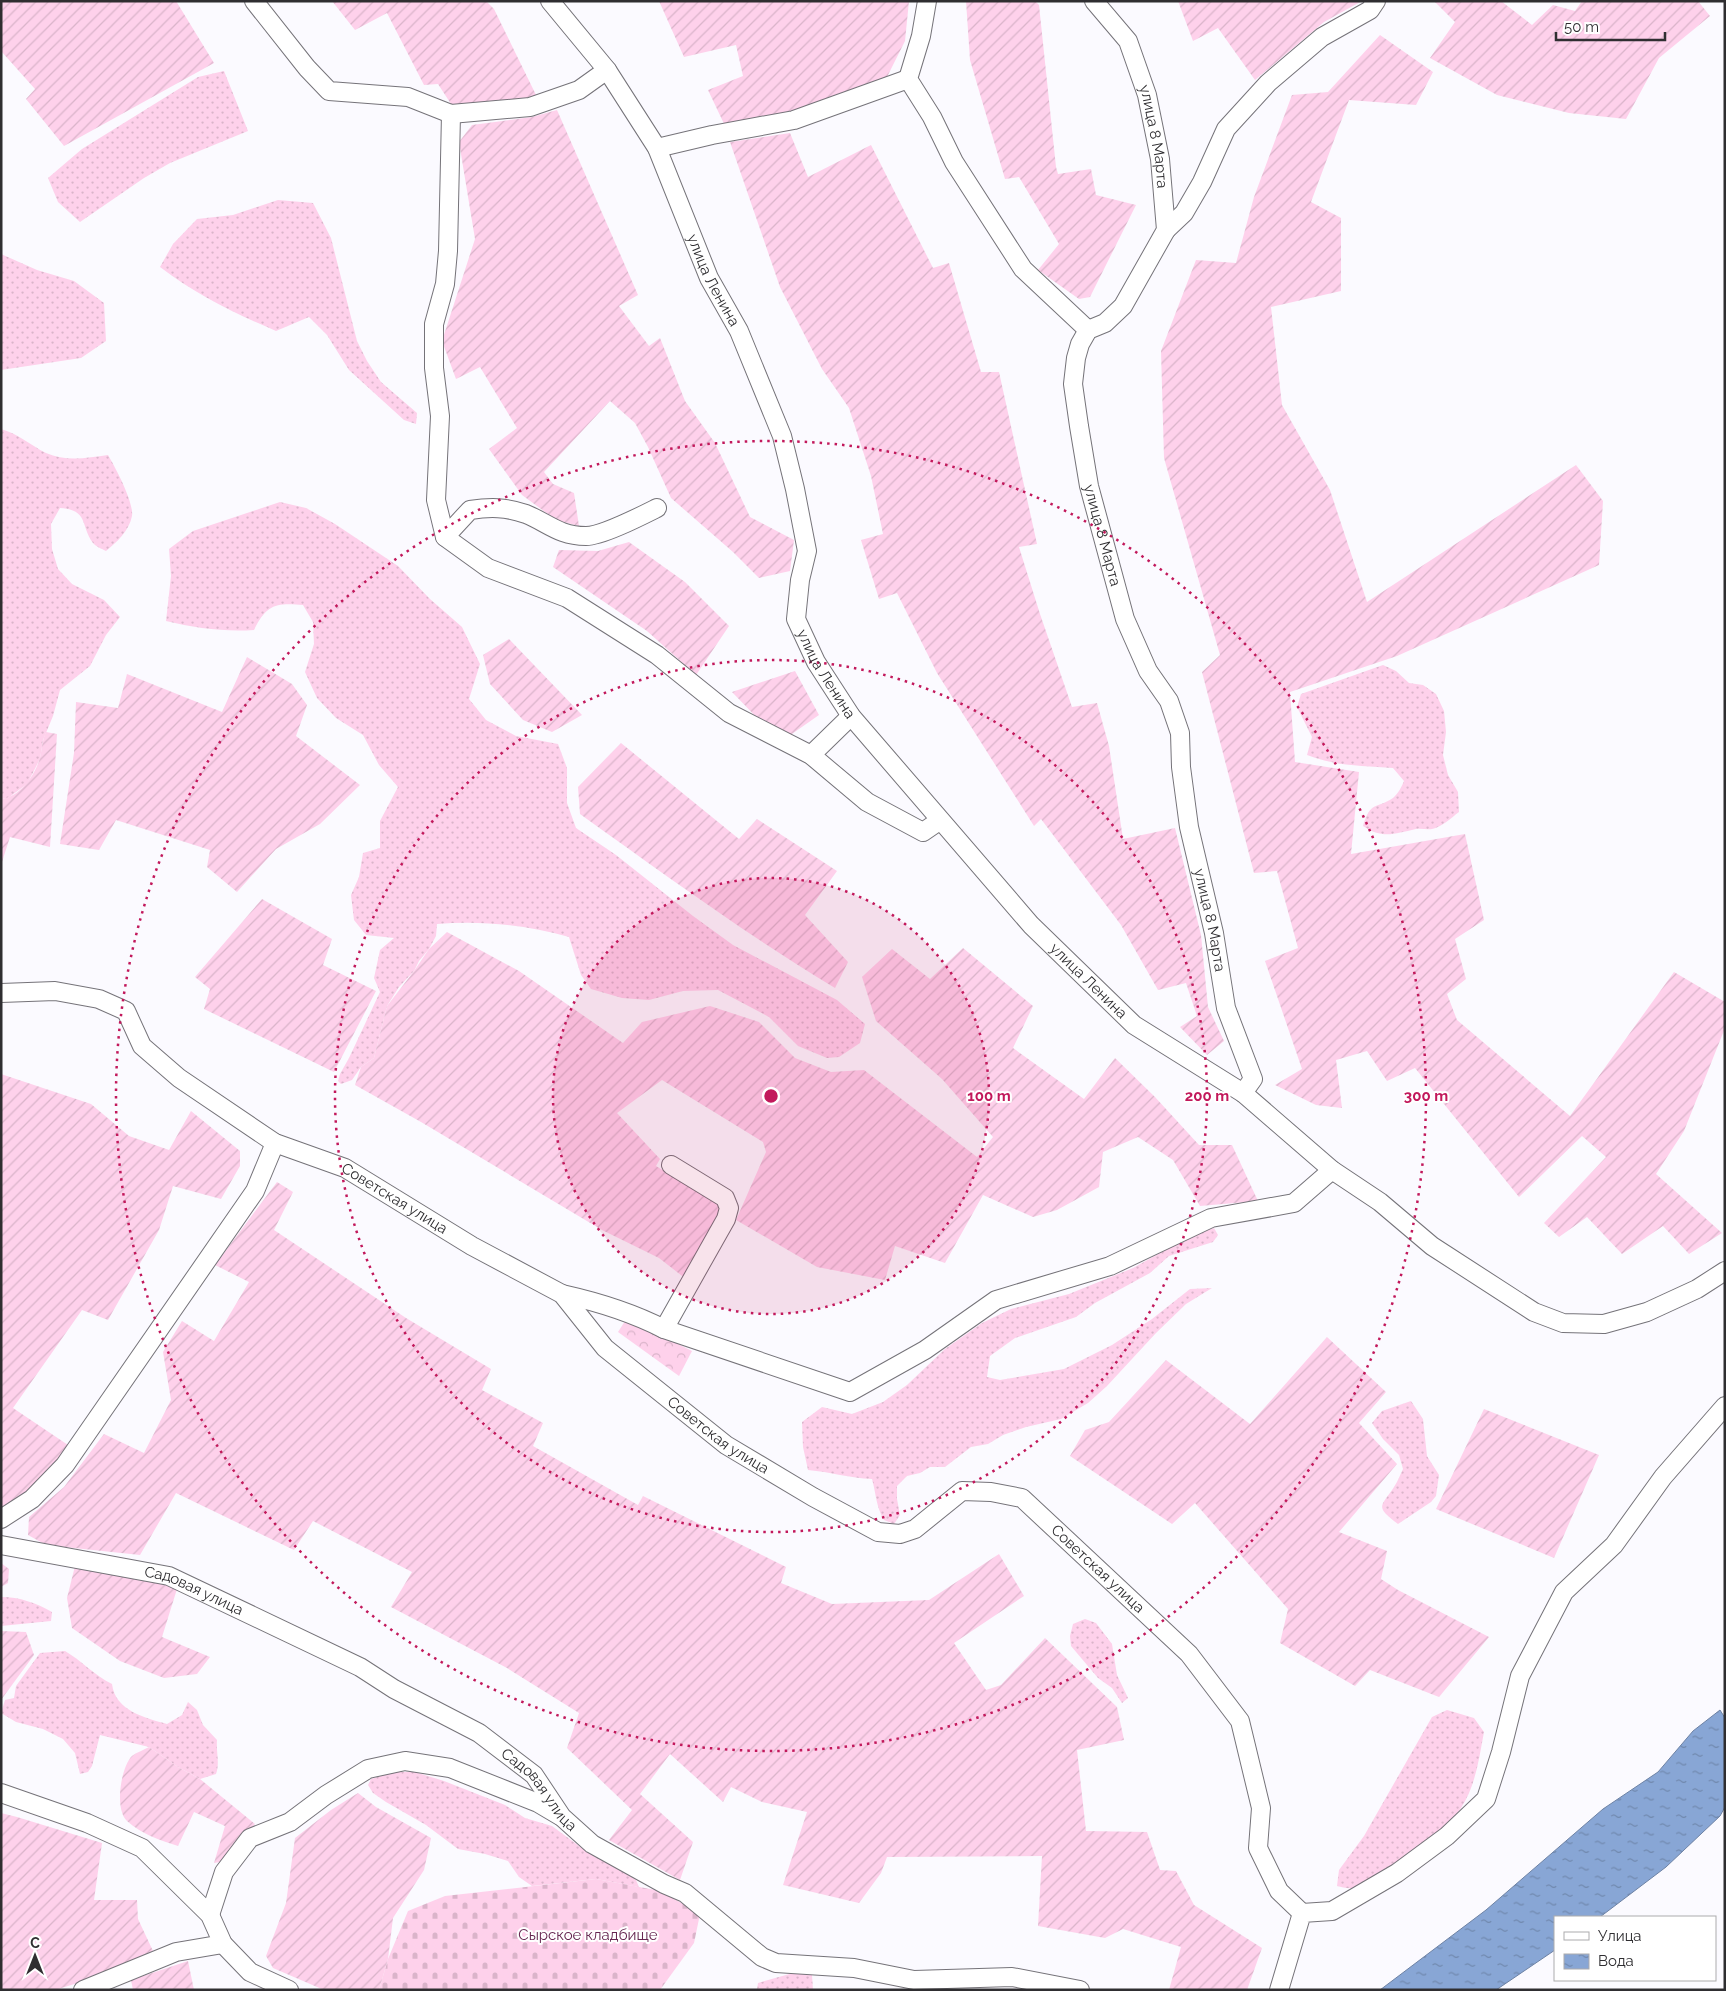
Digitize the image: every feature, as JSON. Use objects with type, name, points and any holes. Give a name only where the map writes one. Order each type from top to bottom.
[{"type":"street","points":[[254,1],[307,68],[329,91],[408,97],[451,114],[530,107],[579,90],[607,70]]},
{"type":"street","name":"улица Ленина","points":[[550,1],[607,70],[657,148],[709,278],[739,331],[782,436],[807,550],[800,580],[796,620],[816,662],[851,716],[1031,925],[1134,1025],[1243,1093],[1332,1170],[1380,1202],[1440,1252],[1534,1312],[1563,1323],[1604,1324],[1647,1312],[1697,1289],[1725,1271]]},
{"type":"street","points":[[926,1],[921,36],[908,80],[932,117],[954,162],[1023,269],[1088,330],[1105,323],[1123,306],[1166,230],[1184,213],[1202,182],[1226,129],[1262,90],[1322,37],[1370,10],[1376,1]]},
{"type":"street","name":"улица 8 Марта","points":[[1094,1],[1128,41],[1148,95],[1160,159],[1166,230]]},
{"type":"street","points":[[657,148],[712,135],[794,120],[908,80]]},
{"type":"street","points":[[451,114],[448,251],[445,284],[434,324],[434,368],[440,416],[436,500],[445,537],[488,568],[567,598],[657,655],[729,714],[811,755],[867,802],[923,832],[939,820]]},
{"type":"street","name":"улица 8 Марта","points":[[1088,330],[1078,351],[1074,384],[1089,486],[1125,620],[1148,671],[1169,701],[1180,733],[1181,767],[1189,827],[1214,933],[1226,1008],[1253,1079],[1243,1093]]},
{"type":"street","points":[[445,537],[470,510],[495,506],[526,515],[559,532],[588,536],[619,526],[657,508]]},
{"type":"street","points":[[811,755],[851,716]]},
{"type":"street","name":"Советская улица","points":[[1,993],[55,991],[99,999],[126,1011],[142,1046],[178,1078],[275,1144],[345,1168],[472,1246],[562,1294],[605,1348],[726,1445],[813,1497],[878,1532],[900,1534],[915,1529],[962,1491],[991,1492],[1022,1498],[1189,1654],[1240,1721],[1260,1808],[1258,1848],[1278,1891],[1302,1913]]},
{"type":"street","points":[[1,1519],[32,1499],[65,1465],[256,1191],[275,1144]]},
{"type":"street","points":[[664,1329],[726,1219],[729,1208],[725,1198],[671,1165]]},
{"type":"street","points":[[562,1294],[599,1302],[644,1318],[664,1329],[850,1392],[925,1350],[996,1300],[1110,1266],[1211,1218],[1294,1203],[1332,1170]]},
{"type":"street","points":[[1279,1990],[1302,1913],[1332,1911],[1397,1873],[1447,1836],[1486,1799],[1501,1752],[1520,1676],[1564,1592],[1614,1545],[1663,1477],[1725,1406]]},
{"type":"street","name":"Садовая улица","points":[[1,1545],[169,1576],[360,1667],[394,1689],[479,1733],[534,1775],[562,1816],[592,1844],[664,1884],[685,1893],[762,1957],[776,1964],[854,1968],[914,1980],[1012,1977],[1080,1990]]},
{"type":"street","points":[[210,1915],[224,1872],[250,1838],[290,1822],[326,1795],[368,1769],[405,1761],[450,1768],[538,1803],[562,1816]]},
{"type":"street","points":[[1,1793],[87,1823],[142,1848],[210,1915],[223,1944],[250,1972],[289,1990]]},
{"type":"street","points":[[83,1990],[176,1952],[223,1944]]},
{"type":"street","points":[[250,1972],[252,1990]]},
{"type":"green space","points":[[1,1],[176,1],[214,63],[64,146],[26,99],[35,89],[1,51]]},
{"type":"green space","points":[[332,1],[486,1],[494,9],[537,97],[501,104],[451,104],[438,84],[424,85],[387,13],[355,30]]},
{"type":"green space","points":[[659,1],[909,1],[905,41],[887,77],[797,111],[726,128],[708,90],[743,76],[736,45],[684,57]]},
{"type":"green space","points":[[966,1],[1035,1],[1039,5],[1058,174],[1091,169],[1096,195],[1136,205],[1090,297],[1079,299],[1038,270],[1059,244],[1019,177],[1005,179],[970,60]]},
{"type":"green space","points":[[1178,1],[1362,1],[1324,22],[1255,80],[1218,28],[1193,41]]},
{"type":"green space","points":[[1434,1],[1501,1],[1532,25],[1553,5],[1575,11],[1582,1],[1698,1],[1710,16],[1659,58],[1626,119],[1569,113],[1497,95],[1430,58],[1455,22]]},
{"type":"green space","points":[[1380,35],[1433,72],[1416,105],[1349,100],[1311,202],[1341,218],[1341,291],[1271,307],[1282,405],[1330,490],[1367,602],[1576,465],[1603,501],[1599,565],[1397,656],[1290,692],[1295,762],[1359,772],[1351,854],[1465,834],[1484,920],[1455,939],[1466,979],[1447,994],[1457,1020],[1570,1116],[1674,972],[1725,1002],[1725,1028],[1684,1131],[1656,1174],[1722,1233],[1689,1254],[1663,1226],[1622,1254],[1587,1217],[1559,1237],[1544,1223],[1606,1157],[1582,1136],[1519,1197],[1415,1068],[1387,1081],[1367,1051],[1336,1060],[1342,1108],[1316,1105],[1275,1085],[1302,1069],[1265,961],[1298,948],[1277,871],[1254,873],[1202,672],[1220,655],[1164,458],[1161,351],[1196,260],[1236,263],[1254,197],[1292,95],[1328,92]]},
{"type":"green space","points":[[224,71],[248,131],[170,163],[144,178],[80,222],[58,202],[48,178],[82,149],[198,77]]},
{"type":"green space","points":[[557,110],[638,295],[619,306],[649,346],[660,338],[685,401],[715,443],[750,517],[794,540],[790,571],[759,578],[733,552],[671,498],[635,423],[610,401],[544,472],[553,484],[574,493],[579,526],[556,520],[522,495],[489,449],[517,428],[480,367],[456,379],[442,341],[475,239],[459,142],[472,125],[532,117]]},
{"type":"green space","points":[[790,133],[808,177],[871,145],[933,268],[949,263],[981,372],[999,372],[1037,544],[1019,547],[1072,707],[1097,703],[1109,746],[1123,839],[1175,828],[1201,935],[1208,1007],[1224,1041],[1207,1055],[1180,1027],[1197,1016],[1186,983],[1158,990],[1121,925],[1041,819],[1034,826],[937,673],[897,593],[879,599],[861,540],[883,534],[871,476],[849,408],[822,369],[780,287],[730,142]]},
{"type":"green space","points":[[278,200],[313,203],[331,238],[357,341],[381,382],[417,413],[416,424],[404,420],[349,370],[327,335],[309,317],[276,331],[216,303],[160,267],[173,244],[197,219],[233,215]]},
{"type":"green space","points":[[1,254],[37,270],[74,281],[104,303],[106,341],[81,358],[1,370]]},
{"type":"green space","points":[[1,429],[46,453],[61,458],[108,455],[127,494],[132,516],[125,531],[106,551],[93,543],[80,515],[76,512],[60,508],[51,524],[52,549],[58,569],[72,584],[104,600],[120,617],[106,635],[90,666],[60,690],[53,716],[43,740],[40,759],[27,784],[8,798],[1,799]]},
{"type":"green space","points":[[280,502],[306,508],[335,524],[398,566],[430,599],[462,627],[480,664],[469,699],[486,720],[516,736],[558,744],[567,768],[567,803],[576,828],[616,855],[733,945],[837,1000],[865,1024],[860,1043],[839,1057],[827,1058],[798,1046],[769,1017],[718,990],[683,991],[649,1000],[622,998],[591,989],[581,975],[569,937],[503,924],[437,924],[436,936],[429,949],[419,961],[414,971],[399,987],[387,1006],[374,1058],[361,1067],[352,1080],[341,1084],[338,1081],[340,1074],[380,992],[374,978],[380,950],[394,938],[366,935],[354,920],[351,895],[359,877],[363,853],[380,848],[380,821],[398,787],[379,765],[363,735],[336,718],[317,698],[305,672],[314,644],[313,622],[303,605],[286,604],[273,607],[263,615],[254,630],[210,629],[166,621],[171,576],[169,549],[193,531]]},
{"type":"green space","points":[[629,542],[685,582],[729,626],[696,675],[647,631],[553,567],[559,550],[598,551]]},
{"type":"green space","points":[[509,639],[582,715],[552,732],[523,720],[490,684],[483,655]]},
{"type":"green space","points":[[247,657],[292,684],[307,705],[296,736],[360,785],[320,824],[276,849],[237,892],[207,867],[210,850],[116,820],[99,850],[60,844],[74,753],[76,702],[118,708],[127,674],[222,712]]},
{"type":"green space","points":[[1383,665],[1396,671],[1409,683],[1423,685],[1436,694],[1444,711],[1446,732],[1443,755],[1448,775],[1458,792],[1459,812],[1436,828],[1388,834],[1376,833],[1370,830],[1363,826],[1371,809],[1393,798],[1404,781],[1393,768],[1338,763],[1307,755],[1312,737],[1297,707],[1301,694]]},
{"type":"green space","points":[[795,671],[819,715],[789,736],[761,722],[732,692]]},
{"type":"green space","points":[[46,732],[57,734],[50,847],[10,837],[1,865],[1,799],[14,794],[26,784],[40,758]]},
{"type":"green space","points":[[621,743],[739,839],[757,819],[837,871],[805,915],[848,962],[835,988],[738,925],[580,814],[578,787]]},
{"type":"green space","points":[[262,899],[332,939],[323,965],[376,991],[334,1072],[204,1009],[210,989],[195,977]]},
{"type":"green space","points":[[447,932],[519,971],[623,1043],[642,1022],[710,1006],[759,1022],[795,1058],[831,1072],[864,1070],[977,1157],[993,1137],[942,1079],[876,1021],[862,977],[892,949],[930,979],[963,948],[1033,1006],[1013,1048],[1084,1099],[1115,1058],[1155,1097],[1199,1145],[1232,1145],[1258,1201],[1200,1206],[1173,1160],[1138,1137],[1103,1152],[1099,1187],[1057,1210],[1033,1217],[983,1195],[945,1263],[895,1246],[885,1280],[817,1267],[736,1220],[766,1152],[763,1142],[662,1080],[617,1113],[660,1159],[656,1166],[722,1207],[721,1218],[686,1279],[659,1258],[602,1230],[421,1122],[355,1085],[361,1067],[374,1058],[387,1006],[429,949]]},
{"type":"green space","points":[[1,1074],[91,1104],[129,1136],[169,1150],[191,1111],[240,1151],[240,1166],[221,1199],[173,1186],[159,1230],[108,1320],[82,1310],[13,1408],[71,1447],[42,1483],[1,1512]]},
{"type":"green space","points":[[277,1182],[293,1192],[274,1230],[406,1318],[491,1369],[482,1390],[543,1423],[533,1446],[638,1505],[643,1496],[786,1567],[781,1583],[832,1604],[929,1600],[999,1554],[1024,1596],[954,1643],[986,1690],[1001,1685],[1045,1638],[1117,1707],[1124,1740],[1077,1750],[1086,1831],[1147,1832],[1160,1870],[1176,1871],[1194,1905],[1262,1948],[1247,1990],[1169,1990],[1181,1947],[1123,1929],[1105,1938],[1038,1926],[1042,1856],[887,1857],[881,1873],[859,1903],[783,1885],[807,1812],[762,1802],[731,1787],[723,1802],[670,1754],[640,1794],[693,1842],[680,1880],[609,1840],[632,1810],[567,1748],[579,1713],[507,1668],[391,1607],[412,1572],[313,1521],[294,1550],[176,1493],[140,1555],[46,1545],[28,1535],[29,1517],[64,1487],[104,1434],[144,1453],[171,1400],[163,1352],[182,1321],[214,1341],[249,1282],[215,1265]]},
{"type":"green space","points":[[1214,1228],[1218,1235],[1213,1242],[1169,1256],[1150,1273],[1095,1303],[1076,1317],[1015,1338],[990,1356],[987,1377],[1000,1380],[1064,1369],[1112,1345],[1152,1319],[1190,1289],[1212,1288],[1186,1304],[1107,1386],[1088,1403],[1061,1419],[1026,1427],[1003,1435],[988,1444],[971,1447],[945,1467],[930,1467],[920,1473],[907,1476],[897,1486],[900,1515],[894,1524],[884,1520],[881,1515],[872,1479],[808,1470],[803,1447],[802,1422],[822,1407],[852,1414],[883,1402],[907,1385],[945,1349],[982,1323],[1011,1309],[1069,1294],[1133,1268],[1196,1233]]},
{"type":"green space","points":[[627,1318],[692,1351],[679,1376],[618,1332]]},
{"type":"green space","points":[[1327,1337],[1386,1392],[1359,1423],[1397,1464],[1339,1532],[1387,1551],[1381,1579],[1398,1590],[1489,1637],[1439,1697],[1370,1670],[1355,1686],[1280,1643],[1288,1609],[1195,1503],[1172,1524],[1070,1456],[1085,1430],[1109,1422],[1166,1360],[1250,1424]]},
{"type":"green space","points":[[1411,1401],[1423,1419],[1427,1456],[1439,1475],[1436,1496],[1431,1502],[1398,1524],[1385,1513],[1382,1506],[1403,1469],[1399,1455],[1383,1439],[1372,1423],[1382,1411]]},
{"type":"green space","points":[[1484,1409],[1599,1455],[1554,1558],[1436,1509]]},
{"type":"green space","points":[[1,1563],[9,1569],[8,1583],[1,1587]]},
{"type":"green space","points":[[75,1566],[149,1579],[177,1589],[162,1637],[210,1657],[197,1674],[164,1678],[120,1661],[72,1628],[67,1598]]},
{"type":"green space","points":[[1,1597],[21,1599],[40,1606],[52,1612],[51,1621],[1,1626]]},
{"type":"green space","points":[[1085,1619],[1096,1623],[1112,1644],[1117,1675],[1128,1698],[1122,1703],[1112,1688],[1098,1678],[1071,1646],[1070,1636],[1073,1624]]},
{"type":"green space","points":[[1,1631],[26,1632],[34,1655],[1,1700]]},
{"type":"green space","points":[[65,1651],[112,1684],[114,1693],[119,1701],[125,1707],[141,1716],[167,1724],[182,1715],[188,1702],[197,1710],[203,1725],[217,1740],[218,1766],[216,1774],[200,1779],[178,1767],[149,1747],[100,1735],[92,1766],[88,1772],[80,1774],[75,1753],[63,1739],[43,1729],[16,1722],[1,1713],[5,1700],[14,1698],[16,1686],[40,1653]]},
{"type":"green space","points":[[1447,1710],[1474,1718],[1484,1732],[1474,1781],[1461,1808],[1427,1841],[1394,1865],[1352,1888],[1337,1886],[1339,1870],[1364,1836],[1432,1717]]},
{"type":"green space","points":[[149,1747],[178,1767],[200,1779],[255,1824],[220,1862],[214,1863],[225,1826],[194,1812],[178,1846],[158,1839],[132,1826],[123,1815],[120,1788],[128,1761],[136,1753]]},
{"type":"green space","points":[[393,1772],[415,1772],[444,1781],[505,1805],[525,1818],[552,1826],[590,1854],[610,1861],[636,1880],[639,1887],[596,1879],[532,1886],[519,1877],[508,1861],[458,1849],[426,1825],[373,1793],[368,1785],[371,1779]]},
{"type":"green space","points":[[358,1793],[376,1807],[431,1838],[424,1870],[393,1918],[388,1959],[379,1990],[324,1990],[273,1968],[266,1956],[286,1903],[295,1838],[331,1810]]},
{"type":"green space","points":[[1,1813],[102,1843],[94,1900],[137,1900],[138,1919],[153,1951],[97,1977],[55,1990],[2,1990]]},
{"type":"green space","name":"Сырское кладбище","points":[[596,1879],[661,1891],[700,1914],[694,1943],[660,1990],[379,1990],[388,1959],[408,1911],[445,1896]]},
{"type":"green space","points":[[188,1961],[194,1990],[133,1990],[131,1980]]},
{"type":"green space","points":[[793,1973],[812,1975],[813,1990],[757,1990],[758,1983]]},
{"type":"water","points":[[1720,1710],[1725,1718],[1725,1807],[1720,1816],[1666,1867],[1601,1916],[1554,1916],[1554,1951],[1496,1990],[1380,1990],[1486,1910],[1603,1809],[1658,1772],[1693,1731]]}]
